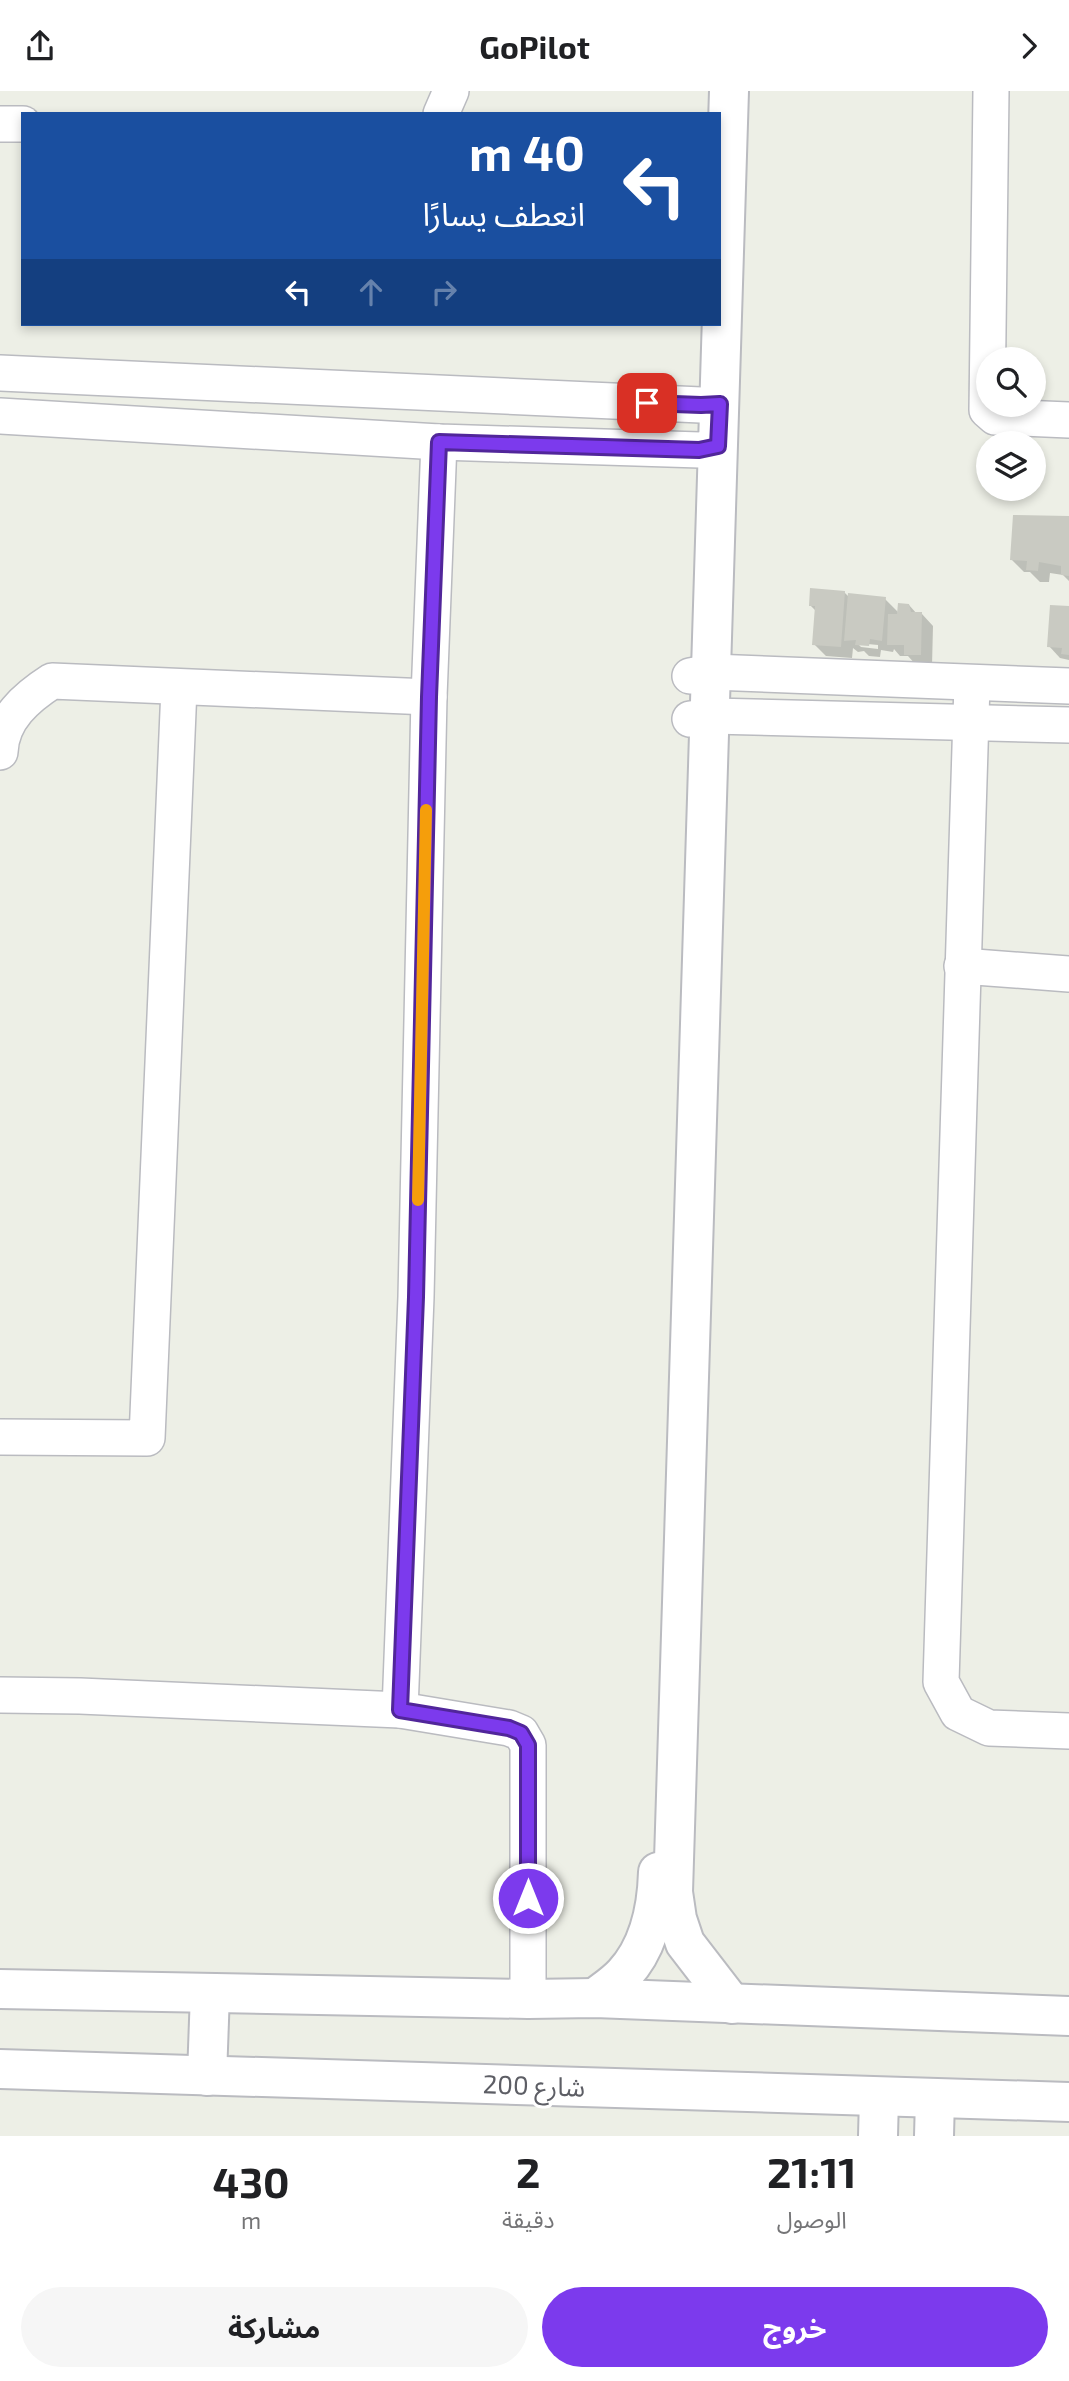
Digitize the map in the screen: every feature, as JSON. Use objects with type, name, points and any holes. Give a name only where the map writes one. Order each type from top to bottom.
[{"type":"street","points":[[442,112],[451,91]]},
{"type":"street","points":[[707,91],[707,112]]},
{"type":"street","points":[[721,223],[729,91]]},
{"type":"street","points":[[991,91],[987,410],[995,417],[1069,420]]},
{"type":"street","points":[[0,124],[21,124]]},
{"type":"street","points":[[703,326],[710,405]]},
{"type":"street","points":[[715,326],[701,674],[673,1892],[677,1919],[685,1943],[733,2004]]},
{"type":"street","points":[[0,373],[710,405]]},
{"type":"street","points":[[0,416],[439,442],[708,448]]},
{"type":"street","points":[[400,1710],[416,1297],[429,697],[439,442]]},
{"type":"street","points":[[701,674],[1069,686]]},
{"type":"street","points":[[0,752],[9,720],[26,698],[52,681],[429,697]]},
{"type":"street","points":[[972,684],[941,1682],[958,1713],[989,1728],[1069,1731]]},
{"type":"street","points":[[0,1437],[147,1438],[179,688]]},
{"type":"street","points":[[701,717],[1069,725]]},
{"type":"street","points":[[595,1998],[625,1973],[642,1949],[652,1921],[657,1889],[701,717]]},
{"type":"street","points":[[962,966],[1069,974]]},
{"type":"street","points":[[0,1695],[400,1710],[509,1728],[521,1733],[528,1745],[528,1999]]},
{"type":"street","points":[[0,1989],[595,1998],[1069,2016]]},
{"type":"street","points":[[207,2076],[210,1993]]},
{"type":"street","name":"شارع 200","points":[[0,2069],[879,2098],[935,2118],[1069,2102]]},
{"type":"street","points":[[878,2136],[879,2098]]},
{"type":"building","points":[[1013,515],[1069,516],[1069,576],[1061,575],[1061,566],[1039,562],[1038,571],[1026,570],[1027,561],[1010,560]]},
{"type":"building","points":[[810,588],[845,591],[841,647],[812,645],[815,606],[809,606]]},
{"type":"building","points":[[848,593],[886,597],[882,641],[870,639],[869,646],[855,645],[856,640],[844,641]]},
{"type":"building","points":[[898,603],[909,604],[911,612],[922,612],[921,655],[904,655],[904,645],[887,645],[888,614],[897,614]]},
{"type":"building","points":[[1050,605],[1069,606],[1069,655],[1061,654],[1062,648],[1047,647]]},
{"type":"slow traffic","points":[[418,1200],[426,810]]},
{"type":"route","points":[[528,1898],[528,1745],[521,1733],[509,1728],[400,1710],[416,1297],[429,697],[439,442],[699,450],[718,446],[720,404],[647,403]]}]
